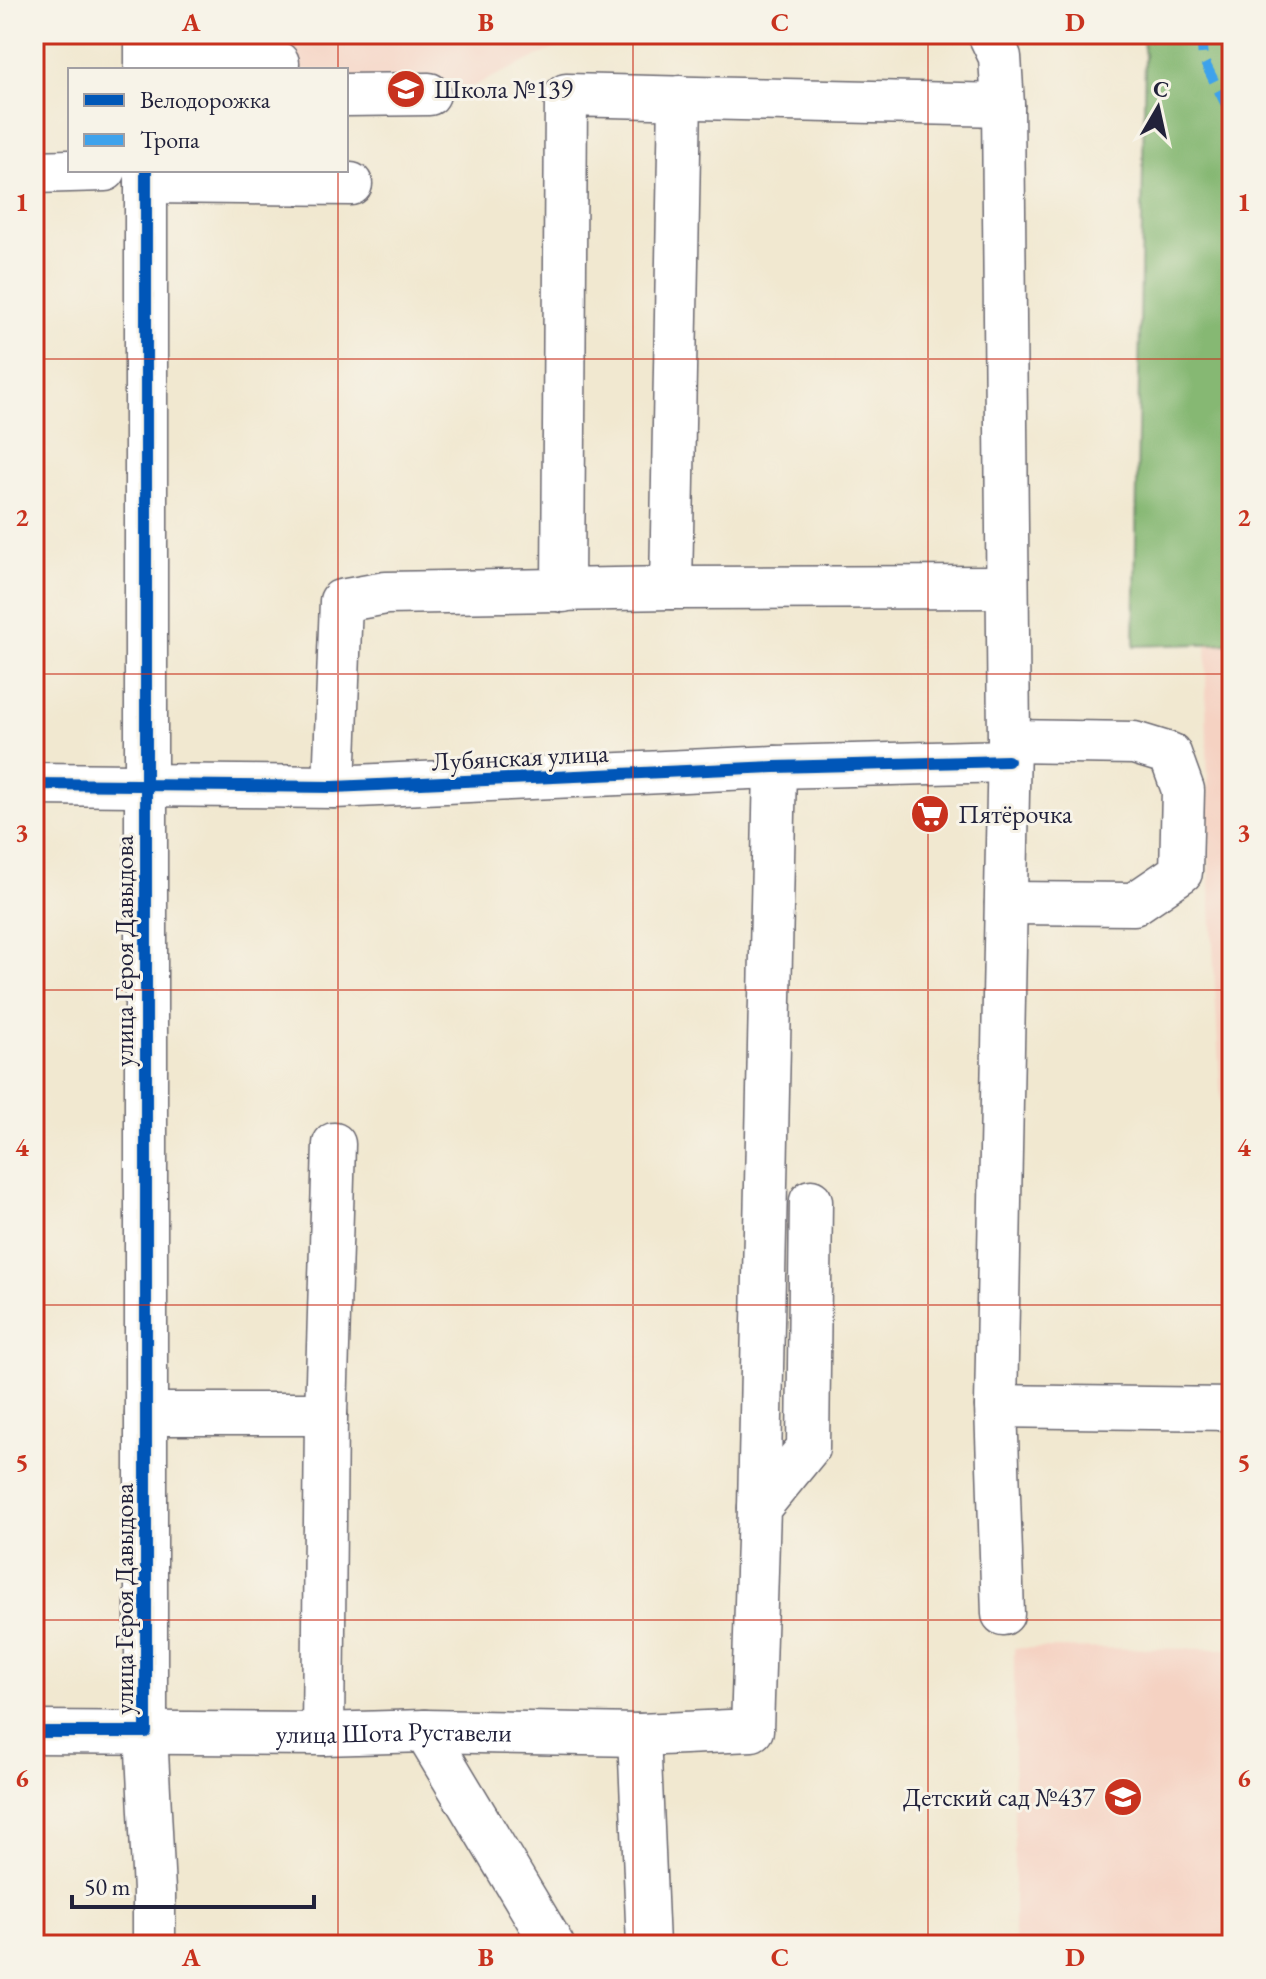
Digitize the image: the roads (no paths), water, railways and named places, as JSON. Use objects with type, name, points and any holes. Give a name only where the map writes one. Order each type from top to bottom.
[{"type":"street","points":[[989,34],[1000,57],[1003,105],[1009,751],[996,1406],[1003,1614]]},
{"type":"street","points":[[146,57],[278,63],[277,68]]},
{"type":"street","points":[[348,95],[429,94]]},
{"type":"street","points":[[563,591],[566,95],[1003,105]]},
{"type":"street","points":[[671,588],[680,97]]},
{"type":"street","points":[[34,172],[68,171]]},
{"type":"street","points":[[146,176],[351,184]]},
{"type":"street","name":"улица Героя Давыдова","points":[[146,176],[146,1732],[154,1945]]},
{"type":"street","points":[[334,787],[341,601],[386,593],[1007,587]]},
{"type":"street","name":"Лубянская улица","points":[[34,784],[334,787],[775,767],[1134,743],[1170,754],[1183,790],[1181,872],[1134,904],[1006,903]]},
{"type":"street","points":[[759,1508],[775,767]]},
{"type":"street","points":[[323,1734],[326,1414],[334,1144]]},
{"type":"street","points":[[759,1508],[808,1448],[811,1201]]},
{"type":"street","points":[[996,1406],[1232,1409]]},
{"type":"street","points":[[146,1414],[326,1414]]},
{"type":"street","name":"улица Шота Руставели","points":[[34,1732],[323,1734],[425,1731],[639,1735],[752,1730],[759,1508]]},
{"type":"street","points":[[425,1731],[553,1945]]},
{"type":"street","points":[[639,1735],[648,1945]]},
{"type":"place","name":"Школа №139","points":[[406,89]]},
{"type":"place","name":"Пятёрочка","points":[[930,814]]},
{"type":"place","name":"Детский сад №437","points":[[1123,1797]]}]
